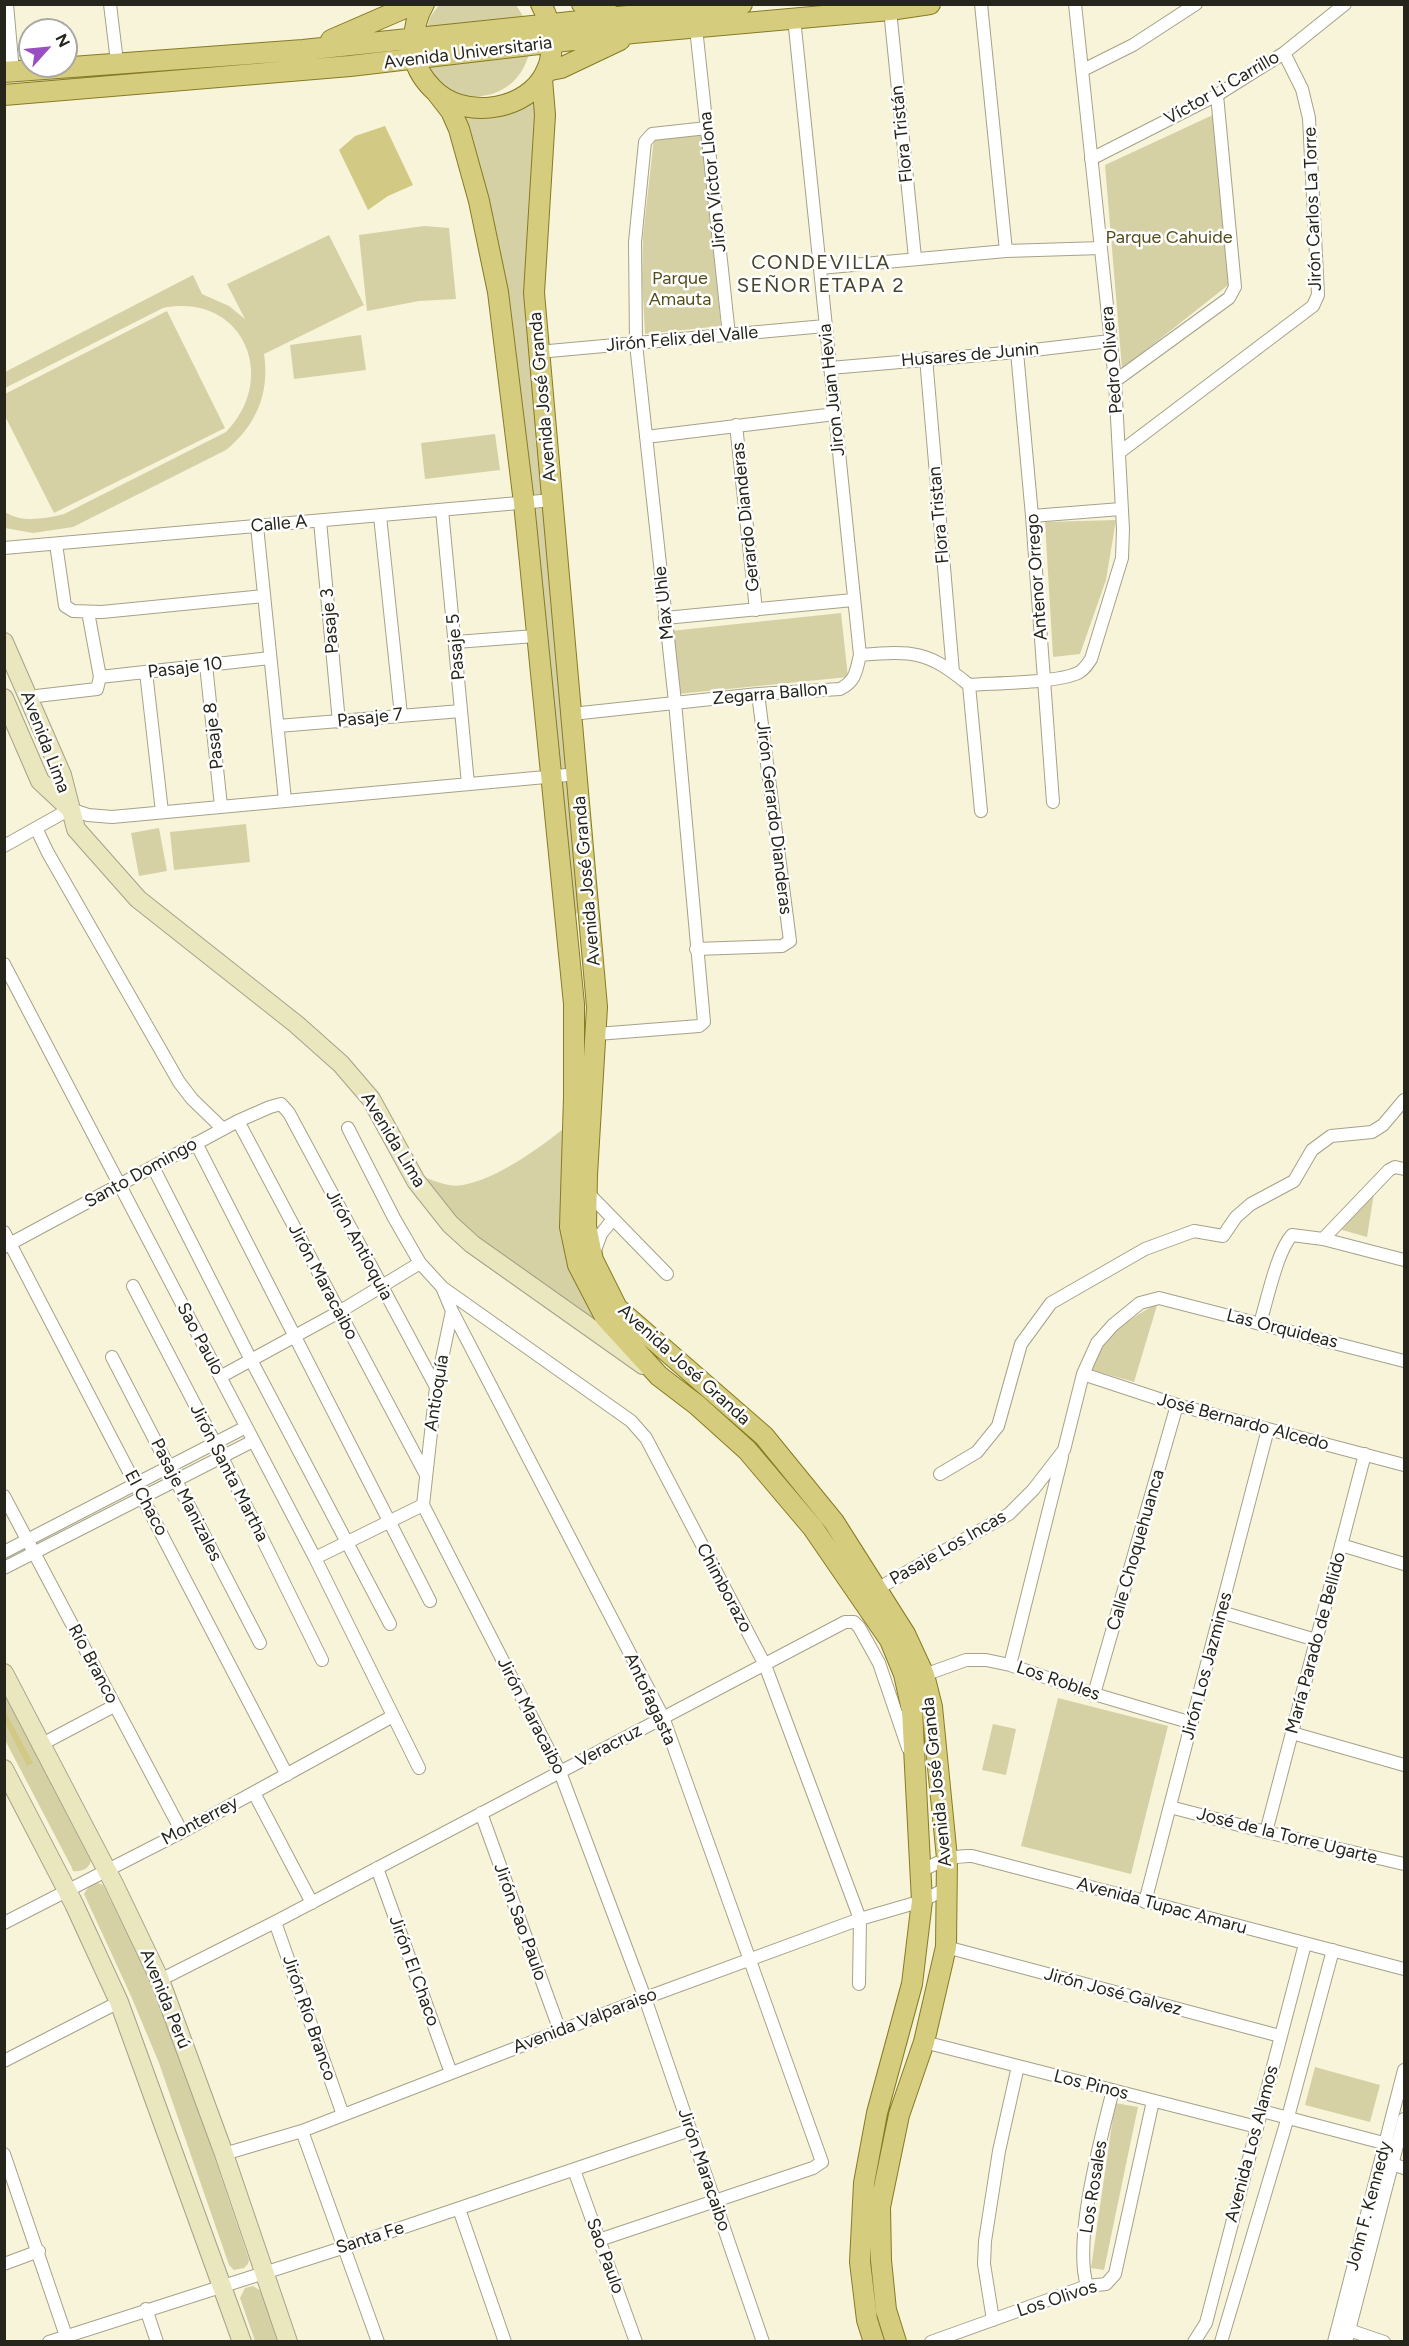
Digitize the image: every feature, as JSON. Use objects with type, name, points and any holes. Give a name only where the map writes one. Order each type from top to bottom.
[{"type":"main road","points":[[303,50],[414,4]]},
{"type":"main road","points":[[414,59],[413,38],[424,4]]},
{"type":"main road","points":[[541,4],[551,33]]},
{"type":"main road","points":[[582,4],[617,16]]},
{"type":"main road","name":"Avenida Universitaria","points":[[9,72],[303,50],[413,38],[551,33],[633,33],[694,14],[742,4]]},
{"type":"main road","name":"Avenida Universitaria","points":[[4,95],[414,59],[551,33],[617,16],[694,14],[794,18],[890,10],[930,4]]},
{"type":"main road","name":"Avenida José Granda","points":[[551,33],[551,56],[544,75],[545,115],[534,289],[597,1007],[586,1226],[593,1260],[617,1308],[764,1436],[834,1522],[905,1634],[924,1675],[932,1707],[947,1858],[946,1947],[924,2042],[898,2115],[880,2207],[881,2260],[886,2310],[896,2342]]},
{"type":"main road","points":[[351,66],[402,73],[432,88],[450,102],[465,107],[494,108],[519,98],[544,75],[633,33]]},
{"type":"main road","name":"Avenida José Granda","points":[[414,59],[432,88],[451,111],[459,129],[479,201],[498,292],[524,503],[574,1004],[574,1107],[570,1227],[578,1265],[605,1317],[659,1376],[697,1405],[747,1450],[813,1528],[890,1640],[904,1674],[912,1710],[922,1901],[912,1984],[877,2114],[864,2183],[860,2262],[867,2320],[874,2342]]},
{"type":"main road","name":"Avenida Lima","points":[[4,642],[62,775],[76,829],[138,899],[296,1024],[341,1064],[371,1099],[416,1181],[450,1224],[490,1258],[659,1376]]},
{"type":"main road","name":"Avenida Lima","points":[[4,698],[40,781],[69,809]]},
{"type":"main road","name":"Avenida Perú","points":[[4,1673],[106,1869],[160,1980],[224,2154],[288,2342]]},
{"type":"main road","points":[[4,1769],[68,1891],[119,2002],[242,2342]]},
{"type":"street","points":[[7,4],[9,72]]},
{"type":"street","points":[[110,4],[117,63]]},
{"type":"street","points":[[981,4],[1006,251]]},
{"type":"street","name":"Pedro Olivera","points":[[1045,680],[1075,674],[1084,669],[1091,659],[1122,558],[1123,529],[1115,381],[1075,4]]},
{"type":"street","points":[[1083,70],[1133,45],[1196,4]]},
{"type":"street","name":"Víctor Li Carrillo","points":[[1091,159],[1217,95],[1284,53],[1345,4]]},
{"type":"street","name":"Flora Tristán","points":[[890,10],[915,258]]},
{"type":"street","name":"Jirón Víctor Llona","points":[[694,14],[729,335]]},
{"type":"street","name":"Jiron Juan Hevia","points":[[794,18],[860,655]]},
{"type":"street","name":"Jirón Carlos La Torre","points":[[1119,452],[1313,306],[1318,295],[1309,118],[1302,89],[1284,53]]},
{"type":"street","points":[[1115,381],[1229,298],[1235,288],[1217,95]]},
{"type":"street","name":"Max Uhle","points":[[597,1034],[699,1026],[704,1022],[675,702],[636,344],[635,242],[645,142],[652,134],[707,128]]},
{"type":"street","points":[[820,268],[1006,251],[1101,248]]},
{"type":"street","name":"Jirón Felix del Valle","points":[[538,352],[825,326]]},
{"type":"street","name":"Husares de Junin","points":[[830,369],[1110,341]]},
{"type":"street","name":"Antenor Orrego","points":[[1017,352],[1032,516],[1053,802]]},
{"type":"street","name":"Flora Tristan","points":[[926,358],[953,672]]},
{"type":"street","points":[[646,436],[835,414]]},
{"type":"street","name":"Gerardo Dianderas","points":[[736,425],[756,610]]},
{"type":"street","name":"Calle A","points":[[4,548],[553,500]]},
{"type":"street","points":[[1032,516],[1121,509]]},
{"type":"street","name":"Pasaje 5","points":[[442,510],[468,784]]},
{"type":"street","points":[[380,516],[401,715]]},
{"type":"street","name":"Pasaje 3","points":[[320,521],[339,722]]},
{"type":"street","points":[[257,526],[285,800]]},
{"type":"street","points":[[56,544],[65,606],[73,611],[88,612],[264,596]]},
{"type":"street","points":[[665,618],[853,600]]},
{"type":"street","points":[[28,697],[97,689],[100,677],[88,612]]},
{"type":"street","points":[[456,642],[536,636]]},
{"type":"street","points":[[860,655],[902,652],[926,656],[953,672],[969,685],[1045,680]]},
{"type":"street","name":"Zegarra Ballon","points":[[572,714],[758,694],[840,689],[855,677],[860,655]]},
{"type":"street","name":"Pasaje 10","points":[[100,677],[270,658]]},
{"type":"street","name":"Pasaje 8","points":[[206,665],[221,806]]},
{"type":"street","points":[[146,672],[162,812]]},
{"type":"street","points":[[969,685],[981,811]]},
{"type":"street","name":"Jirón Gerardo Dianderas","points":[[696,950],[782,946],[790,941],[758,694]]},
{"type":"street","name":"Pasaje 7","points":[[278,726],[461,711]]},
{"type":"street","points":[[4,846],[69,809],[88,815],[112,817],[221,806],[256,807],[285,800],[578,774]]},
{"type":"street","points":[[36,828],[48,853],[179,1082],[192,1099],[223,1129]]},
{"type":"street","name":"Sao Paulo","points":[[4,964],[315,1558],[419,1768]]},
{"type":"street","points":[[940,1474],[977,1452],[998,1426],[1021,1344],[1051,1303],[1145,1249],[1194,1232],[1223,1236],[1236,1217],[1251,1204],[1294,1181],[1311,1150],[1331,1136],[1372,1132],[1383,1125],[1404,1100]]},
{"type":"street","name":"Santo Domingo","points":[[8,1246],[238,1121],[281,1104]]},
{"type":"street","name":"Jirón Antioquia","points":[[281,1104],[289,1113],[436,1387]]},
{"type":"street","name":"Jirón Maracaibo","points":[[238,1121],[426,1475]]},
{"type":"street","name":"Antofagasta","points":[[348,1128],[420,1263],[442,1287],[452,1311],[663,1718],[822,2162],[813,2168],[715,2202]]},
{"type":"street","points":[[196,1143],[293,1337],[430,1601]]},
{"type":"street","points":[[153,1167],[251,1360],[390,1624]]},
{"type":"street","points":[[1323,1239],[1389,1170],[1400,1168]]},
{"type":"street","points":[[586,1191],[667,1274]]},
{"type":"street","points":[[593,1260],[601,1234],[613,1219]]},
{"type":"street","name":"El Chaco","points":[[4,1232],[8,1246],[144,1497],[287,1775]]},
{"type":"street","points":[[1260,1323],[1287,1239],[1294,1234],[1323,1239],[1404,1260]]},
{"type":"street","points":[[220,1377],[339,1312],[420,1263]]},
{"type":"street","name":"Jirón Santa Martha","points":[[133,1286],[215,1443],[322,1660]]},
{"type":"street","name":"Chimborazo","points":[[442,1287],[639,1429],[765,1665],[860,1919],[859,1984]]},
{"type":"street","name":"Las Orquideas","points":[[1159,1298],[1404,1361]]},
{"type":"street","name":"Pasaje Los Incas","points":[[1010,1665],[1083,1374],[1097,1343],[1113,1325],[1140,1303],[1159,1298]]},
{"type":"street","name":"Antioquía","points":[[426,1475],[436,1387],[452,1311]]},
{"type":"street","name":"Pasaje Manizales","points":[[112,1357],[260,1642]]},
{"type":"street","name":"José Bernardo Alcedo","points":[[1083,1374],[1177,1406],[1404,1465]]},
{"type":"street","name":"Calle Choquehuanca","points":[[1094,1694],[1177,1406]]},
{"type":"street","points":[[4,1552],[246,1427]]},
{"type":"street","name":"Jirón Los Jazmines","points":[[1145,1902],[1269,1429]]},
{"type":"street","points":[[4,1568],[253,1441]]},
{"type":"street","name":"Pasaje Los Incas","points":[[877,1589],[1009,1514],[1033,1490],[1064,1450]]},
{"type":"street","name":"María Parado de Bellido","points":[[1266,1832],[1365,1454]]},
{"type":"street","points":[[315,1558],[423,1505],[426,1475]]},
{"type":"street","name":"Río Branco","points":[[4,1496],[182,1832]]},
{"type":"street","name":"Jirón Maracaibo","points":[[423,1505],[560,1772],[645,1998],[763,2342]]},
{"type":"street","points":[[1341,1545],[1404,1564]]},
{"type":"street","points":[[1221,1612],[1316,1640]]},
{"type":"street","name":"Veracruz","points":[[160,1980],[312,1903],[845,1622],[854,1622],[879,1663],[915,1768]]},
{"type":"street","name":"Los Robles","points":[[924,1675],[966,1660],[986,1660],[1010,1665],[1094,1694],[1192,1723]]},
{"type":"street","points":[[42,1744],[114,1706]]},
{"type":"street","name":"Monterrey","points":[[4,1923],[182,1832],[393,1716]]},
{"type":"street","points":[[1292,1733],[1404,1765]]},
{"type":"street","points":[[254,1793],[312,1903]]},
{"type":"street","name":"José de la Torre Ugarte","points":[[1170,1807],[1404,1864]]},
{"type":"street","name":"Jirón Sao Paulo","points":[[481,1813],[560,2031]]},
{"type":"street","name":"Avenida Tupac Amaru","points":[[921,1871],[947,1858],[960,1855],[972,1856],[1404,1969]]},
{"type":"street","name":"Jirón El Chaco","points":[[377,1868],[451,2073]]},
{"type":"street","name":"Avenida Valparaiso","points":[[224,2154],[302,2131],[645,1998],[860,1919],[922,1901],[947,1888]]},
{"type":"street","name":"Jirón Río Branco","points":[[275,1922],[343,2115]]},
{"type":"street","name":"Avenida Los Alamos","points":[[1194,2342],[1206,2323],[1305,1944]]},
{"type":"street","name":"Jirón José Galvez","points":[[946,1947],[1280,2036]]},
{"type":"street","name":"Avenida Los Alamos","points":[[1221,2342],[1288,2117],[1333,1950]]},
{"type":"street","points":[[4,2061],[119,2002]]},
{"type":"street","name":"Los Pinos","points":[[924,2042],[1257,2127]]},
{"type":"street","points":[[993,2320],[984,2265],[985,2241],[999,2151],[1018,2066]]},
{"type":"street","name":"John F. Kennedy","points":[[1334,2342],[1391,2144],[1404,2070]]},
{"type":"street","name":"Los Rosales","points":[[1087,2286],[1084,2269],[1085,2233],[1096,2158],[1113,2090]]},
{"type":"street","name":"Los Olivos","points":[[931,2342],[1087,2286],[1106,2284],[1115,2274],[1153,2101]]},
{"type":"street","points":[[1262,2111],[1391,2144]]},
{"type":"street","name":"John F. Kennedy","points":[[1347,2336],[1398,2166],[1391,2144],[1404,2119]]},
{"type":"street","name":"Santa Fe","points":[[49,2342],[345,2247],[690,2130]]},
{"type":"street","points":[[302,2131],[378,2342]]},
{"type":"street","points":[[4,2154],[39,2251],[66,2336]]},
{"type":"street","name":"Sao Paulo","points":[[574,2170],[636,2342]]},
{"type":"street","points":[[600,2240],[715,2202]]},
{"type":"street","points":[[459,2209],[505,2342]]},
{"type":"street","points":[[4,2264],[39,2251]]},
{"type":"street","points":[[1223,2257],[1245,2261]]},
{"type":"street","points":[[146,2309],[157,2342]]},
{"type":"street","points":[[1347,2336],[1384,2342]]},
{"type":"green space","points":[[439,5],[516,5],[526,21],[426,31],[430,17]]},
{"type":"green space","points":[[529,53],[522,70],[511,83],[497,92],[482,96],[466,95],[451,90],[438,79],[428,64]]},
{"type":"green space","points":[[538,92],[528,287],[579,913],[570,914],[542,660],[463,117],[465,114]]},
{"type":"green space","name":"Parque Cahuide","points":[[1215,114],[1232,282],[1122,369],[1105,165]]},
{"type":"green space","name":"Parque Amauta","points":[[702,134],[721,326],[645,334],[642,279],[643,236],[654,138]]},
{"type":"green space","points":[[424,226],[449,228],[456,299],[419,301],[367,311],[359,235]]},
{"type":"green space","points":[[329,235],[364,305],[264,354],[263,395],[253,419],[236,441],[226,450],[73,527],[33,533],[5,528],[5,512],[26,519],[64,514],[226,432],[242,410],[250,387],[251,364],[244,343],[232,326],[214,313],[191,306],[163,308],[5,388],[5,372],[193,275],[202,294],[229,306],[245,319],[227,284]]},
{"type":"green space","points":[[167,311],[225,428],[54,513],[5,416],[5,394]]},
{"type":"green space","points":[[361,335],[366,370],[294,379],[290,345]]},
{"type":"green space","points":[[495,434],[500,470],[425,479],[421,443]]},
{"type":"green space","points":[[1116,520],[1106,580],[1080,654],[1053,657],[1045,522]]},
{"type":"green space","points":[[841,613],[848,677],[678,694],[671,631]]},
{"type":"green space","points":[[246,824],[250,862],[174,870],[170,832]]},
{"type":"green space","points":[[159,828],[167,871],[139,876],[131,833]]},
{"type":"green space","points":[[567,1126],[606,1327],[482,1249],[423,1177],[453,1186],[476,1182],[518,1161]]},
{"type":"green space","points":[[1375,1187],[1367,1237],[1335,1228]]},
{"type":"green space","points":[[1158,1302],[1134,1382],[1089,1369],[1094,1357],[1109,1337],[1126,1322]]},
{"type":"green space","points":[[4,1694],[91,1861],[84,1869],[73,1871],[5,1740]]},
{"type":"green space","points":[[1058,1698],[1168,1726],[1131,1874],[1021,1846]]},
{"type":"green space","points":[[993,1724],[1016,1729],[1006,1775],[982,1770]]},
{"type":"green space","points":[[98,1883],[103,1885],[151,1981],[174,2037],[249,2260],[244,2268],[234,2270],[229,2265],[159,2063],[84,1894],[89,1886]]},
{"type":"green space","points":[[1315,2067],[1380,2085],[1370,2122],[1305,2105]]},
{"type":"green space","points":[[1115,2103],[1138,2107],[1104,2270],[1091,2268]]},
{"type":"green space","points":[[253,2286],[261,2291],[278,2341],[255,2341],[240,2298],[245,2288]]},
{"type":"shaded area","points":[[385,126],[413,185],[388,196],[368,210],[339,150],[355,136]]},
{"type":"shaded area","points":[[6,1713],[33,1763],[27,1766],[5,1723]]},
{"type":"district","name":"CONDEVILLA SEÑOR ETAPA 2","points":[[821,274]]}]
